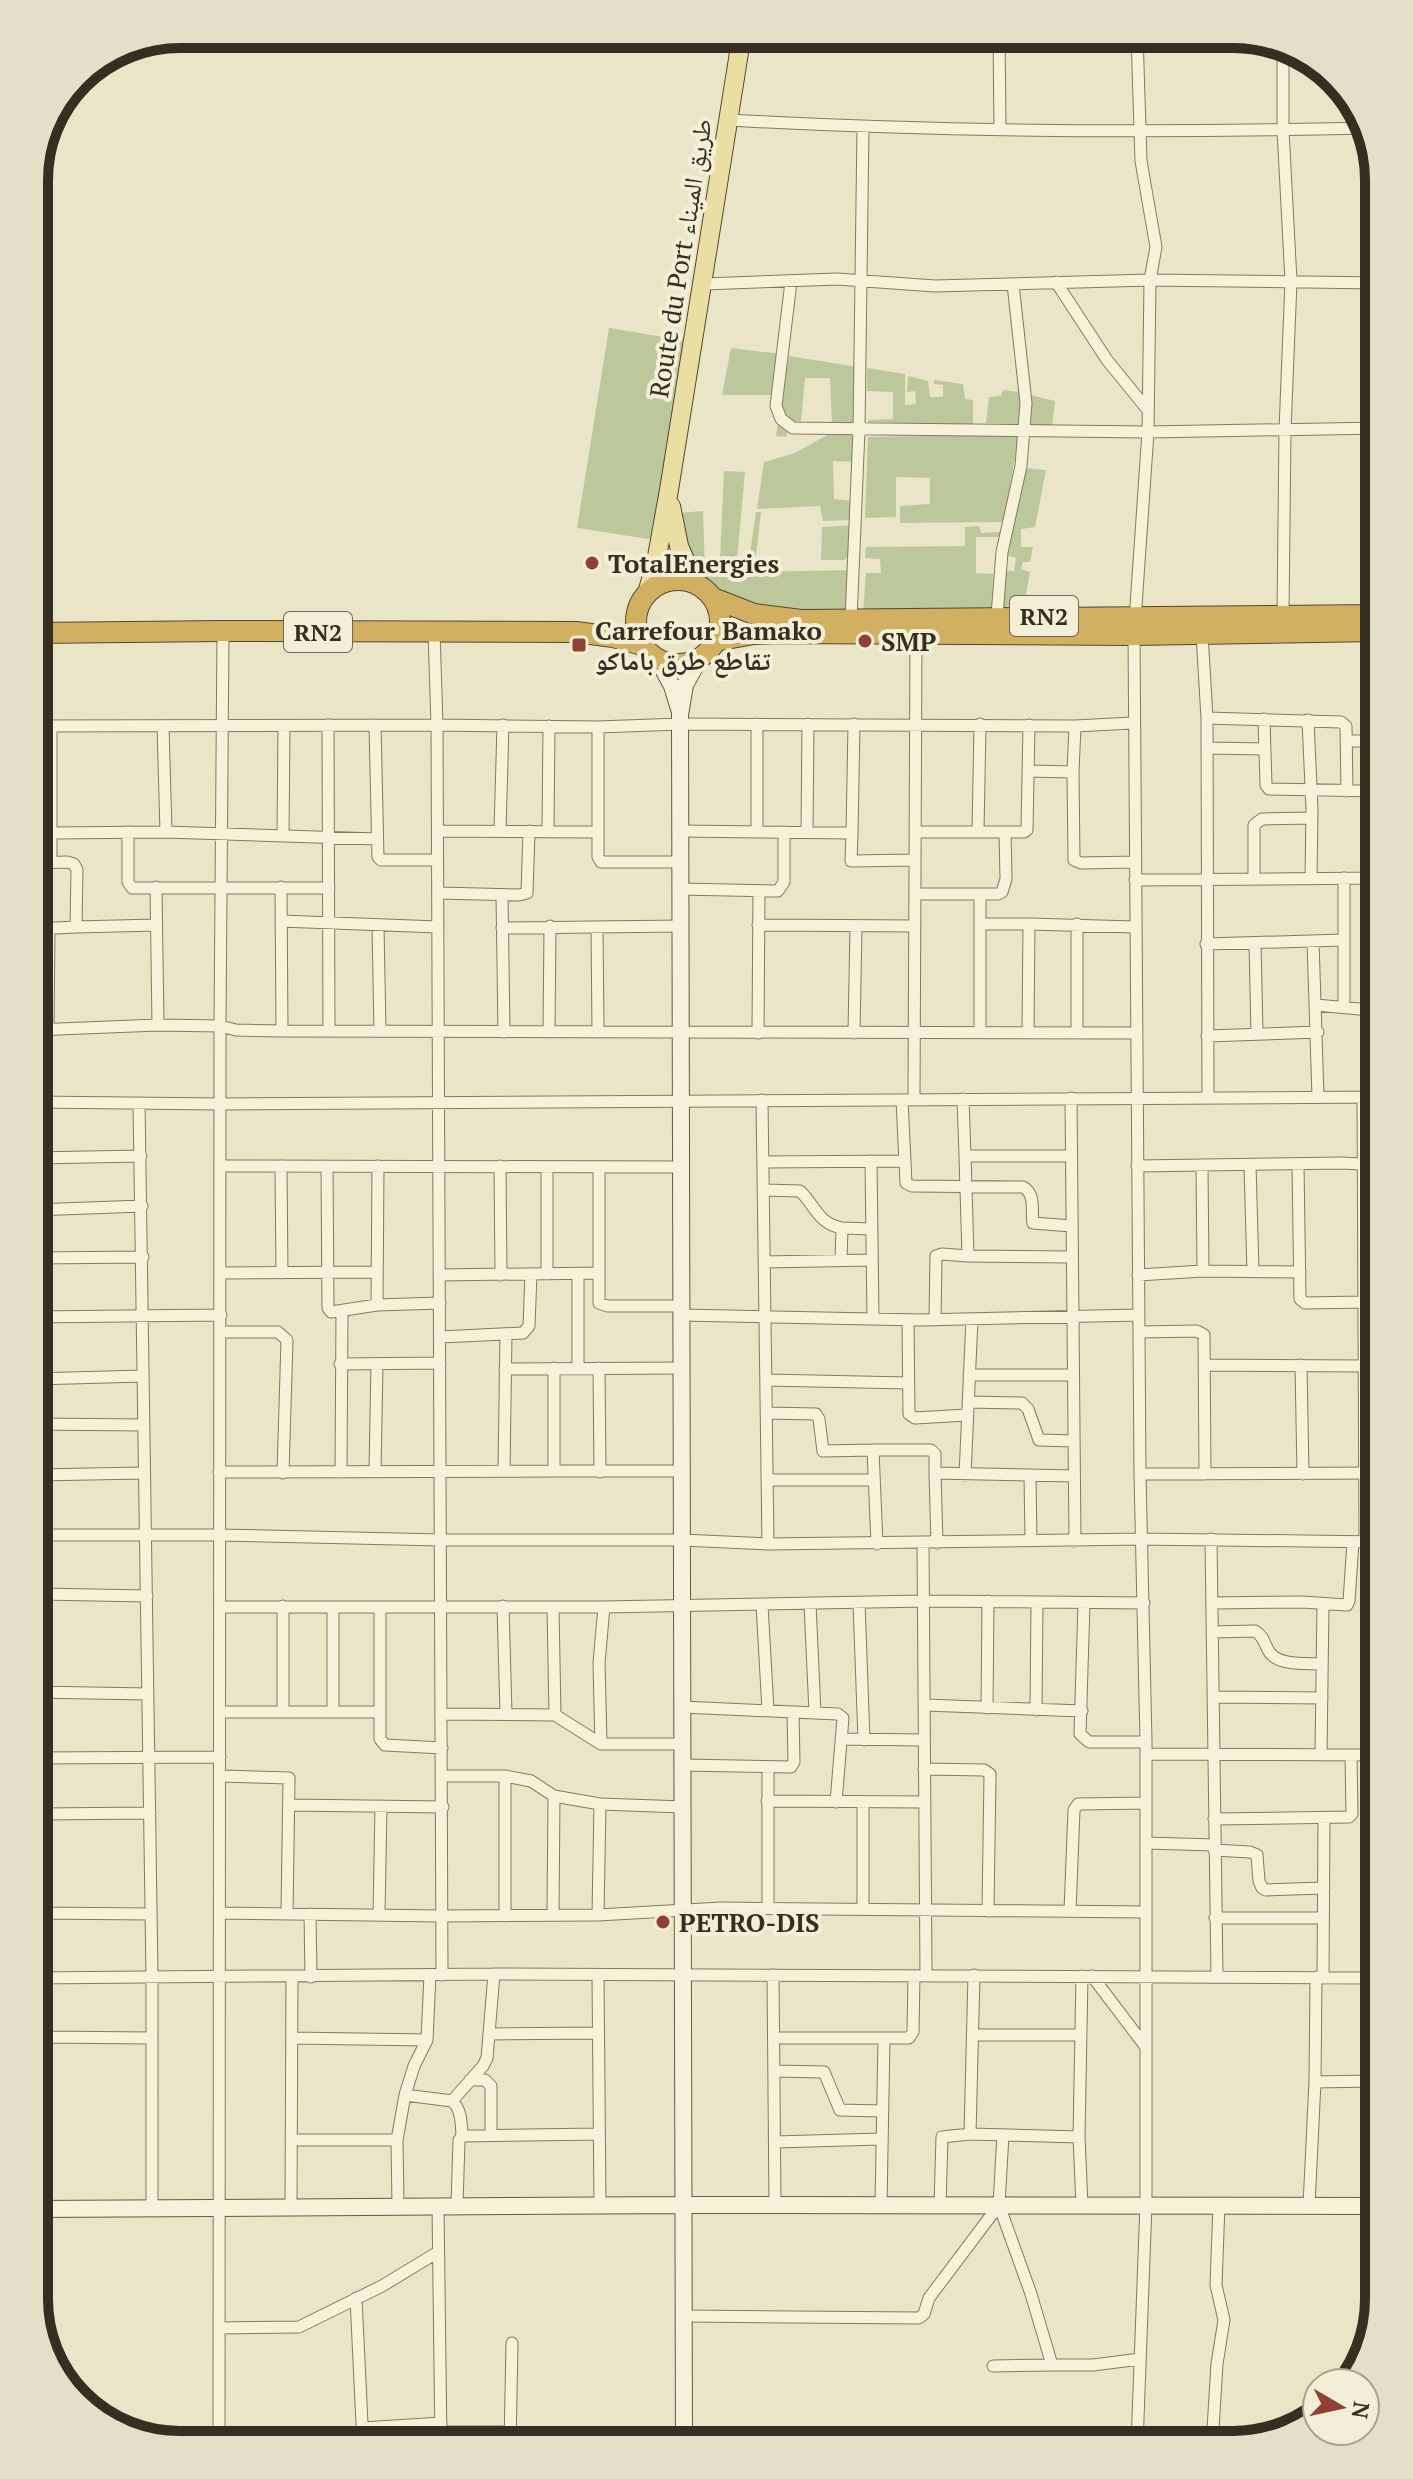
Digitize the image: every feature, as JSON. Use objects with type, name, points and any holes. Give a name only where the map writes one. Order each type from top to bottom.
[{"type":"highway","points":[[669,580],[695,583],[713,598],[720,623],[715,641],[700,658],[682,664],[658,660],[642,645],[636,628],[642,602],[669,580]]},
{"type":"highway","name":"RN2","points":[[713,598],[737,609],[770,617],[851,620],[997,616],[1134,625],[1202,634],[1365,631]]},
{"type":"highway","name":"RN2","points":[[576,632],[599,628],[642,602]]},
{"type":"highway","name":"RN2","points":[[715,641],[754,634],[916,635],[1283,615],[1365,615]]},
{"type":"highway","name":"RN2","points":[[48,633],[576,632],[642,645]]},
{"type":"main road","name":"Route du Port طريق الميناء","points":[[642,602],[656,562],[669,490],[740,48]]},
{"type":"main road","name":"Route du Port طريق الميناء","points":[[669,490],[674,531],[695,583]]},
{"type":"street","points":[[999,48],[1000,129]]},
{"type":"street","points":[[1137,48],[1141,161],[1156,247],[1150,280],[1148,432],[1134,625],[1133,723],[1140,1474],[1146,1748],[1146,2204],[1137,2431]]},
{"type":"street","points":[[1283,58],[1283,130],[1291,281],[1285,430],[1283,615]]},
{"type":"street","points":[[729,120],[863,127],[1139,131],[1354,128]]},
{"type":"street","points":[[851,620],[859,430],[863,127]]},
{"type":"street","points":[[703,284],[862,280],[935,286],[1150,280],[1365,283]]},
{"type":"street","points":[[791,282],[776,398],[777,413],[793,428],[1148,432],[1365,428]]},
{"type":"street","points":[[1056,282],[1107,360],[1147,409]]},
{"type":"street","points":[[997,616],[1002,552],[1021,466],[1024,430],[1025,387],[1013,284]]},
{"type":"street","points":[[219,2431],[223,631]]},
{"type":"street","points":[[398,2207],[397,2140],[405,2095],[414,2066],[427,2040],[441,1916],[438,831],[434,632]]},
{"type":"street","points":[[1202,634],[1207,718],[1205,880],[1208,1098]]},
{"type":"street","points":[[916,635],[915,1033],[904,1179],[909,1185],[1026,1188],[1032,1199],[1033,1223],[1072,1226]]},
{"type":"street","points":[[684,2431],[680,719],[685,685],[700,658]]},
{"type":"street","points":[[658,660],[672,686],[680,719]]},
{"type":"street","points":[[1207,718],[1341,722],[1346,726],[1347,791]]},
{"type":"street","points":[[51,862],[51,726],[598,727],[680,719],[757,724],[1075,726],[1133,723]]},
{"type":"street","points":[[1264,719],[1266,785],[1269,789],[1365,791]]},
{"type":"street","points":[[1308,720],[1311,879]]},
{"type":"street","points":[[757,724],[757,832]]},
{"type":"street","points":[[807,832],[808,724]]},
{"type":"street","points":[[854,724],[851,861],[915,860]]},
{"type":"street","points":[[978,832],[980,724]]},
{"type":"street","points":[[328,725],[329,1031]]},
{"type":"street","points":[[375,725],[378,857],[381,860],[437,860]]},
{"type":"street","points":[[500,831],[503,725]]},
{"type":"street","points":[[916,832],[1027,830],[1029,725]]},
{"type":"street","points":[[163,726],[166,832]]},
{"type":"street","points":[[283,835],[284,726]]},
{"type":"street","points":[[548,831],[549,726]]},
{"type":"street","points":[[1075,726],[1074,860],[1081,863],[1135,862]]},
{"type":"street","points":[[598,727],[597,832],[601,862],[680,862]]},
{"type":"street","points":[[1347,741],[1365,741]]},
{"type":"street","points":[[1207,748],[1265,749]]},
{"type":"street","points":[[1029,771],[1073,772]]},
{"type":"street","points":[[1254,879],[1256,822],[1262,819],[1312,818]]},
{"type":"street","points":[[438,831],[597,832]]},
{"type":"street","points":[[438,893],[527,893],[529,831]]},
{"type":"street","points":[[680,831],[852,833]]},
{"type":"street","points":[[128,832],[129,886],[132,888],[329,888]]},
{"type":"street","points":[[680,889],[772,892],[783,887],[784,832]]},
{"type":"street","points":[[915,894],[998,894],[1005,887],[1005,832]]},
{"type":"street","points":[[51,833],[222,833],[377,839]]},
{"type":"street","points":[[48,862],[67,862],[74,864],[77,870],[76,927]]},
{"type":"street","points":[[1344,878],[1344,1007]]},
{"type":"street","points":[[1135,880],[1365,878]]},
{"type":"street","points":[[156,887],[158,1025]]},
{"type":"street","points":[[281,887],[282,1031]]},
{"type":"street","points":[[758,1033],[759,892]]},
{"type":"street","points":[[980,894],[980,1032]]},
{"type":"street","points":[[502,895],[504,1032]]},
{"type":"street","points":[[281,921],[438,927]]},
{"type":"street","points":[[980,924],[1135,927]]},
{"type":"street","points":[[1028,1032],[1029,924]]},
{"type":"street","points":[[1077,924],[1077,1033]]},
{"type":"street","points":[[156,925],[49,929],[48,1029],[158,1025],[282,1031],[1136,1033]]},
{"type":"street","points":[[378,925],[380,1031]]},
{"type":"street","points":[[758,925],[915,926]]},
{"type":"street","points":[[549,1032],[550,926]]},
{"type":"street","points":[[502,928],[681,926]]},
{"type":"street","points":[[854,1033],[856,926]]},
{"type":"street","points":[[597,927],[598,1032]]},
{"type":"street","points":[[1206,944],[1344,940]]},
{"type":"street","points":[[1313,941],[1318,1097]]},
{"type":"street","points":[[1255,943],[1257,1034]]},
{"type":"street","points":[[1316,1005],[1365,1009]]},
{"type":"street","points":[[1207,1036],[1318,1032]]},
{"type":"street","points":[[48,1102],[221,1104],[1363,1097],[1365,1473],[1359,1542],[1348,1603],[1212,1603]]},
{"type":"street","points":[[1071,1098],[1075,1541]]},
{"type":"street","points":[[963,1099],[968,1256]]},
{"type":"street","points":[[762,1100],[768,1544]]},
{"type":"street","points":[[139,1103],[152,1976],[152,2208]]},
{"type":"street","points":[[48,1158],[141,1156]]},
{"type":"street","points":[[965,1156],[1071,1156]]},
{"type":"street","points":[[871,1161],[873,1318]]},
{"type":"street","points":[[763,1162],[904,1161]]},
{"type":"street","points":[[1298,1164],[1300,1299],[1303,1302],[1364,1302]]},
{"type":"street","points":[[1202,1165],[1203,1271]]},
{"type":"street","points":[[1250,1165],[1253,1272]]},
{"type":"street","points":[[221,1166],[681,1167]]},
{"type":"street","points":[[281,1166],[282,1273]]},
{"type":"street","points":[[327,1166],[327,1273],[328,1308],[331,1312],[377,1305],[440,1303]]},
{"type":"street","points":[[377,1305],[378,1166]]},
{"type":"street","points":[[500,1166],[501,1275]]},
{"type":"street","points":[[1137,1166],[1363,1166]]},
{"type":"street","points":[[547,1167],[547,1274]]},
{"type":"street","points":[[599,1167],[599,1298],[602,1305],[908,1320],[1139,1315]]},
{"type":"street","points":[[764,1190],[800,1191],[820,1218],[830,1224],[842,1228],[871,1229]]},
{"type":"street","points":[[48,1209],[142,1206]]},
{"type":"street","points":[[841,1260],[842,1228]]},
{"type":"street","points":[[935,1320],[936,1256],[1072,1257]]},
{"type":"street","points":[[48,1258],[143,1257]]},
{"type":"street","points":[[764,1262],[872,1260]]},
{"type":"street","points":[[1138,1275],[1203,1271],[1300,1272]]},
{"type":"street","points":[[221,1273],[376,1272]]},
{"type":"street","points":[[439,1275],[599,1273]]},
{"type":"street","points":[[440,1337],[523,1333],[529,1326],[531,1274]]},
{"type":"street","points":[[578,1274],[578,1368]]},
{"type":"street","points":[[341,1472],[342,1311]]},
{"type":"street","points":[[48,1317],[221,1315]]},
{"type":"street","points":[[965,1475],[972,1319]]},
{"type":"street","points":[[908,1320],[909,1414],[915,1418],[967,1415]]},
{"type":"street","points":[[222,1332],[278,1332],[287,1340],[283,1473]]},
{"type":"street","points":[[1139,1332],[1202,1332],[1204,1335],[1205,1474]]},
{"type":"street","points":[[504,1471],[506,1334]]},
{"type":"street","points":[[340,1364],[440,1363]]},
{"type":"street","points":[[375,1471],[377,1364]]},
{"type":"street","points":[[1204,1365],[1364,1366]]},
{"type":"street","points":[[1301,1365],[1303,1474]]},
{"type":"street","points":[[554,1368],[554,1471]]},
{"type":"street","points":[[599,1368],[600,1472]]},
{"type":"street","points":[[505,1369],[682,1368]]},
{"type":"street","points":[[969,1375],[1073,1375]]},
{"type":"street","points":[[48,1379],[143,1376]]},
{"type":"street","points":[[766,1380],[908,1383]]},
{"type":"street","points":[[968,1402],[1022,1403],[1028,1409],[1039,1440],[1074,1441]]},
{"type":"street","points":[[766,1413],[816,1414],[823,1451],[931,1450],[935,1454],[937,1543]]},
{"type":"street","points":[[48,1424],[144,1425]]},
{"type":"street","points":[[873,1450],[877,1544]]},
{"type":"street","points":[[219,1472],[682,1471]]},
{"type":"street","points":[[48,1475],[143,1473]]},
{"type":"street","points":[[935,1473],[1074,1476]]},
{"type":"street","points":[[1140,1474],[1365,1473]]},
{"type":"street","points":[[1030,1475],[1031,1541]]},
{"type":"street","points":[[767,1480],[873,1480]]},
{"type":"street","points":[[48,1535],[682,1540],[768,1544],[1142,1539],[1365,1542]]},
{"type":"street","points":[[1211,1539],[1217,1976]]},
{"type":"street","points":[[774,2038],[884,2039],[909,2038],[913,2035],[926,1911],[923,1544]]},
{"type":"street","points":[[48,1594],[147,1596]]},
{"type":"street","points":[[221,1607],[604,1607],[924,1601],[1144,1603]]},
{"type":"street","points":[[987,1708],[988,1601]]},
{"type":"street","points":[[1036,1710],[1037,1602]]},
{"type":"street","points":[[859,1603],[864,1740]]},
{"type":"street","points":[[1084,1603],[1080,1734],[1083,1739],[1212,1756],[1365,1755]]},
{"type":"street","points":[[810,1604],[815,1713]]},
{"type":"street","points":[[1321,1755],[1323,1604]]},
{"type":"street","points":[[762,1605],[768,1710]]},
{"type":"street","points":[[283,1606],[283,1712]]},
{"type":"street","points":[[503,1606],[506,1714]]},
{"type":"street","points":[[333,1607],[333,1712]]},
{"type":"street","points":[[380,1607],[380,1739],[385,1745],[442,1748]]},
{"type":"street","points":[[553,1607],[555,1715]]},
{"type":"street","points":[[601,1744],[599,1663],[604,1607]]},
{"type":"street","points":[[1212,1632],[1255,1631],[1261,1635],[1272,1656],[1281,1661],[1322,1664]]},
{"type":"street","points":[[48,1692],[148,1694]]},
{"type":"street","points":[[1214,1697],[1322,1698]]},
{"type":"street","points":[[925,1705],[1082,1711]]},
{"type":"street","points":[[683,1707],[841,1716],[836,1802]]},
{"type":"street","points":[[220,1712],[380,1712]]},
{"type":"street","points":[[683,1765],[768,1768],[793,1765],[793,1712]]},
{"type":"street","points":[[442,1714],[555,1715],[601,1744],[683,1744]]},
{"type":"street","points":[[841,1739],[924,1740]]},
{"type":"street","points":[[1214,1819],[1346,1818],[1352,1814],[1351,1755]]},
{"type":"street","points":[[48,1758],[220,1757]]},
{"type":"street","points":[[768,1768],[768,1908]]},
{"type":"street","points":[[924,1769],[984,1770],[990,1774],[988,1911]]},
{"type":"street","points":[[220,1776],[286,1776],[289,1780],[287,1914]]},
{"type":"street","points":[[442,1776],[505,1776],[531,1781],[554,1796],[600,1804],[683,1807]]},
{"type":"street","points":[[505,1776],[505,1916]]},
{"type":"street","points":[[553,1915],[554,1796]]},
{"type":"street","points":[[767,1801],[924,1802]]},
{"type":"street","points":[[863,1803],[863,1909]]},
{"type":"street","points":[[1070,1911],[1074,1810],[1078,1804],[1145,1803]]},
{"type":"street","points":[[598,1915],[600,1804]]},
{"type":"street","points":[[289,1805],[443,1807]]},
{"type":"street","points":[[379,1915],[381,1806]]},
{"type":"street","points":[[48,1814],[150,1813]]},
{"type":"street","points":[[1309,2205],[1323,1918],[1324,1818]]},
{"type":"street","points":[[1146,1843],[1250,1852],[1257,1855],[1259,1881],[1266,1890],[1324,1888]]},
{"type":"street","points":[[220,1913],[505,1916],[768,1908],[1146,1912]]},
{"type":"street","points":[[48,1913],[151,1914]]},
{"type":"street","points":[[310,1914],[311,1977]]},
{"type":"street","points":[[1215,1918],[1323,1918]]},
{"type":"street","points":[[48,1978],[494,1974],[1365,1978]]},
{"type":"street","points":[[452,2101],[483,2066],[490,2034],[494,1974]]},
{"type":"street","points":[[773,1975],[775,2205]]},
{"type":"street","points":[[970,2134],[974,1975]]},
{"type":"street","points":[[598,1976],[600,2205]]},
{"type":"street","points":[[1082,2205],[1079,2137],[1081,2035],[1087,1976]]},
{"type":"street","points":[[1087,1976],[1145,2047]]},
{"type":"street","points":[[291,2207],[292,1977]]},
{"type":"street","points":[[490,2034],[598,2033]]},
{"type":"street","points":[[973,2035],[1081,2035]]},
{"type":"street","points":[[48,2037],[152,2038]]},
{"type":"street","points":[[292,2038],[427,2040]]},
{"type":"street","points":[[881,2205],[884,2039]]},
{"type":"street","points":[[775,2071],[824,2072],[840,2110],[881,2111]]},
{"type":"street","points":[[470,2080],[485,2080],[491,2086],[491,2134]]},
{"type":"street","points":[[1315,2082],[1365,2081]]},
{"type":"street","points":[[405,2095],[452,2101],[458,2106],[462,2136],[459,2140],[457,2206]]},
{"type":"street","points":[[462,2136],[599,2134]]},
{"type":"street","points":[[940,2205],[942,2137],[970,2134],[1079,2137]]},
{"type":"street","points":[[1003,2135],[999,2205],[1052,2365]]},
{"type":"street","points":[[775,2142],[881,2139]]},
{"type":"street","points":[[291,2140],[397,2140]]},
{"type":"street","points":[[48,2209],[600,2205],[1365,2206]]},
{"type":"street","points":[[684,2316],[919,2318],[924,2314],[929,2298],[999,2205]]},
{"type":"street","points":[[1213,2431],[1217,2364],[1224,2320],[1216,2285],[1219,2205]]},
{"type":"street","points":[[438,2206],[441,2431]]},
{"type":"street","points":[[219,2328],[299,2327],[438,2252]]},
{"type":"street","points":[[356,2298],[363,2428],[410,2431]]},
{"type":"street","points":[[510,2431],[512,2343]]},
{"type":"street","points":[[993,2366],[1093,2365],[1140,2359]]},
{"type":"green space","points":[[609,328],[688,341],[655,540],[577,528]]},
{"type":"green space","points":[[731,348],[782,354],[774,395],[722,395]]},
{"type":"green space","points":[[789,356],[858,367],[858,427],[832,425],[830,378],[805,378],[801,421],[791,422],[786,437],[776,436]]},
{"type":"green space","points":[[867,368],[905,374],[905,405],[916,404],[915,391],[907,392],[908,376],[928,381],[930,397],[943,397],[943,385],[934,384],[934,380],[963,384],[965,399],[973,400],[973,424],[868,427],[868,420],[893,419],[893,392],[867,391]]},
{"type":"green space","points":[[1003,390],[1021,392],[1021,424],[986,423],[989,397],[1001,396]]},
{"type":"green space","points":[[1030,395],[1055,401],[1052,426],[1029,425]]},
{"type":"green space","points":[[857,434],[855,462],[833,461],[834,499],[854,501],[855,520],[823,521],[820,506],[757,509],[764,462],[795,453],[827,435]]},
{"type":"green space","points":[[1019,434],[1004,522],[900,523],[900,506],[930,504],[930,478],[896,477],[896,517],[865,518],[868,437]]},
{"type":"green space","points":[[1025,468],[1046,470],[1035,527],[1021,529],[1021,547],[1033,547],[1030,562],[1023,562],[1021,569],[1030,572],[1023,611],[1002,608],[1006,571],[1014,571],[1016,558],[1008,556]]},
{"type":"green space","points":[[724,471],[745,472],[737,559],[720,560]]},
{"type":"green space","points":[[703,511],[705,573],[747,574],[756,512],[761,512],[754,572],[855,570],[852,614],[770,609],[728,599],[711,590],[696,572],[677,513]]},
{"type":"green space","points":[[855,525],[854,553],[844,560],[821,560],[822,527]]},
{"type":"green space","points":[[979,526],[981,533],[1002,532],[1002,537],[976,537],[976,573],[993,574],[992,611],[863,612],[866,573],[881,573],[880,559],[865,558],[866,547],[965,546],[965,527]]},
{"type":"place","name":"TotalEnergies","points":[[592,563]]},
{"type":"place","name":"SMP","points":[[865,641]]},
{"type":"place","name":"Carrefour Bamako تقاطع طرق باماكو","points":[[579,645]]},
{"type":"place","name":"PETRO-DIS","points":[[663,1922]]}]
